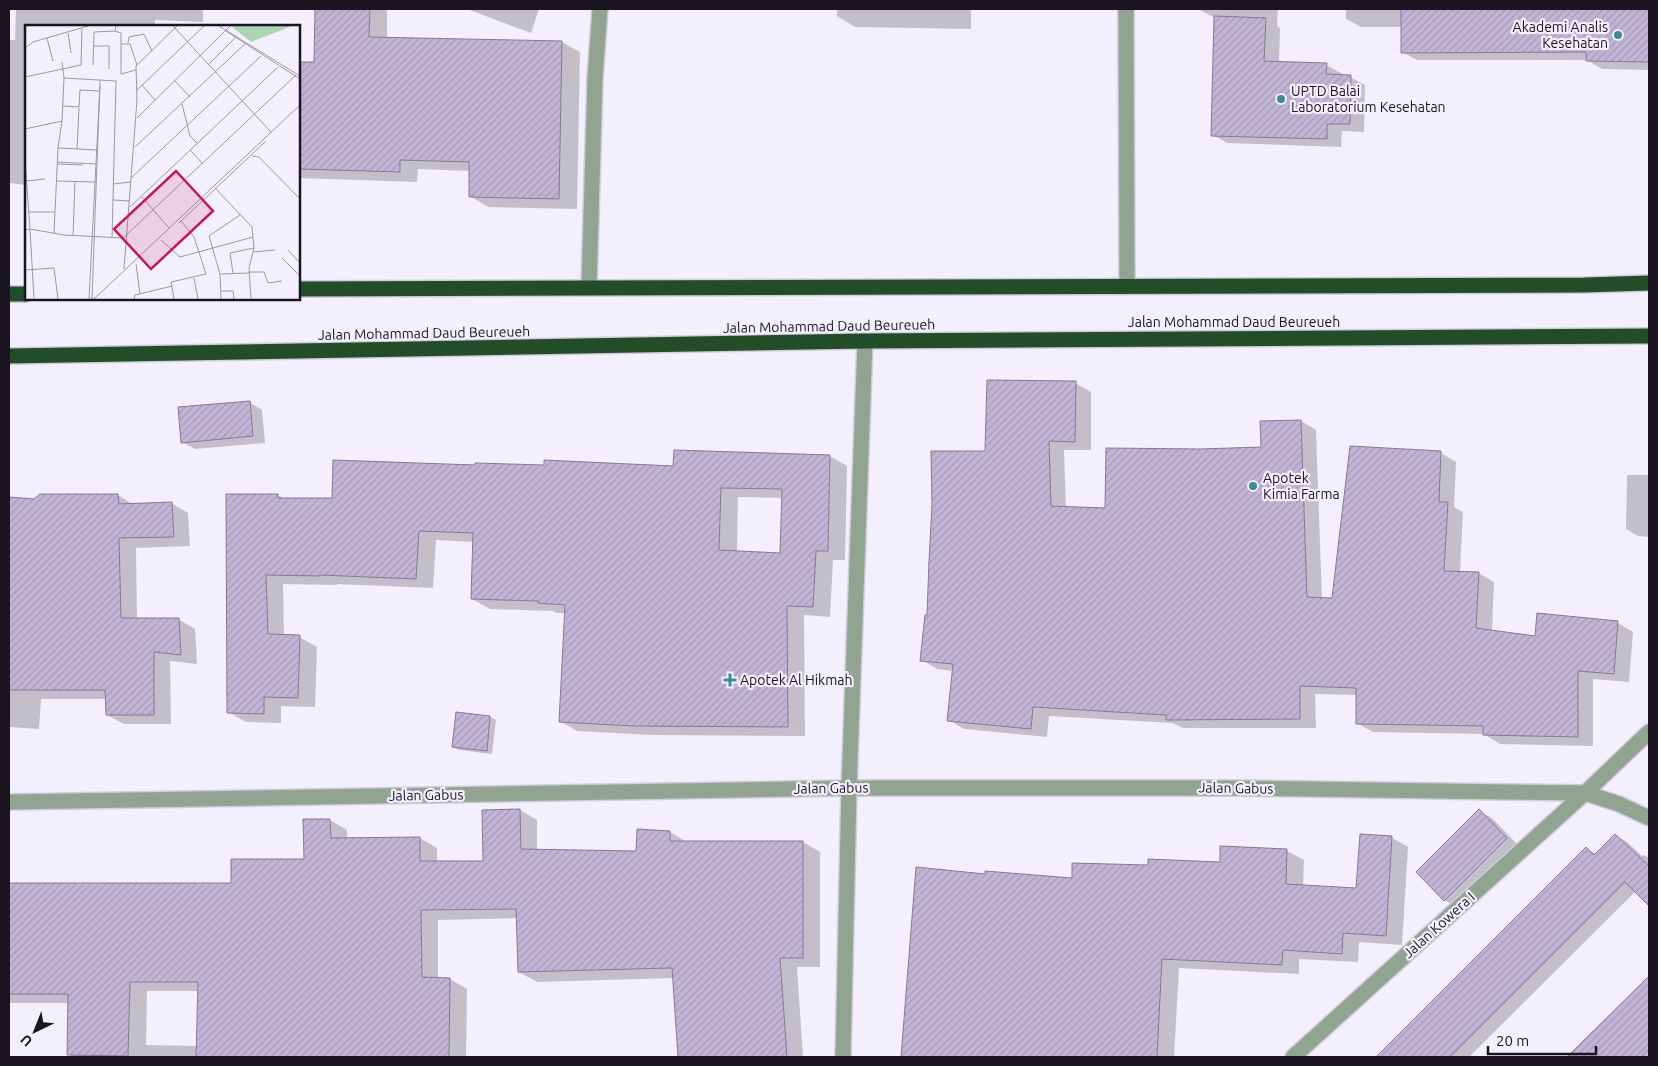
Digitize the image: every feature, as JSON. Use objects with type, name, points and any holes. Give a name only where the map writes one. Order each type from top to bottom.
[{"type":"highway","points":[[300,289],[1584,285],[1649,283]]},
{"type":"highway","points":[[9,294],[25,294]]},
{"type":"highway","name":"Jalan Mohammad Daud Beureueh","points":[[9,356],[866,341],[1649,336]]},
{"type":"street","points":[[589,287],[600,9]]},
{"type":"street","points":[[1126,9],[1127,286]]},
{"type":"street","points":[[843,1057],[849,788],[866,341]]},
{"type":"street","name":"Jalan Kowera I","points":[[1293,1057],[1585,793],[1649,732]]},
{"type":"street","name":"Jalan Gabus","points":[[9,802],[849,788],[1232,788],[1585,793],[1619,804],[1649,818]]},
{"type":"building","points":[[315,9],[370,9],[369,37],[562,41],[559,199],[469,197],[469,162],[400,160],[400,172],[300,169],[300,62],[314,62]]},
{"type":"building","points":[[1401,9],[1649,9],[1649,62],[1586,61],[1586,52],[1401,53]]},
{"type":"building","name":"UPTD Balai Laboratorium Kesehatan","points":[[1214,16],[1266,18],[1264,61],[1327,63],[1326,74],[1351,75],[1350,124],[1327,124],[1327,139],[1211,136]]},
{"type":"building","points":[[987,380],[1076,381],[1075,442],[1049,441],[1051,506],[1105,508],[1106,448],[1200,449],[1261,447],[1260,421],[1301,420],[1307,597],[1332,598],[1350,446],[1441,451],[1439,502],[1448,502],[1444,571],[1479,572],[1476,628],[1535,636],[1537,613],[1618,621],[1614,674],[1578,671],[1578,737],[1483,735],[1483,726],[1356,724],[1356,688],[1300,686],[1300,719],[1166,720],[1166,715],[1033,707],[1031,729],[947,721],[953,664],[920,661],[925,615],[927,615],[932,505],[931,451],[985,451]]},
{"type":"building","points":[[250,401],[253,436],[181,443],[178,407]]},
{"type":"building","points":[[674,450],[830,455],[828,551],[816,551],[813,607],[787,606],[788,727],[634,726],[559,722],[565,605],[538,603],[538,601],[471,599],[473,533],[419,531],[416,579],[266,575],[268,634],[300,635],[298,698],[264,697],[264,714],[227,713],[226,494],[278,494],[278,498],[332,498],[333,460],[475,465],[475,463],[544,465],[544,460],[673,466]],"holes":[[[721,488],[782,489],[780,553],[719,550]]]},
{"type":"building","points":[[40,494],[118,494],[119,504],[172,502],[174,537],[119,538],[121,618],[179,618],[181,655],[154,652],[154,715],[106,715],[105,690],[9,690],[9,497],[34,499]]},
{"type":"building","points":[[456,712],[490,716],[487,751],[452,747]]},
{"type":"building","points":[[520,809],[521,849],[636,851],[637,829],[670,831],[670,841],[803,841],[803,958],[780,958],[787,1057],[678,1057],[672,968],[518,972],[516,909],[421,910],[422,977],[450,978],[449,1057],[196,1057],[198,982],[130,982],[128,1056],[67,1055],[68,994],[9,994],[9,883],[231,883],[231,859],[304,859],[303,819],[330,819],[331,838],[420,837],[420,861],[483,861],[482,810]]},
{"type":"building","points":[[1479,809],[1507,838],[1444,901],[1416,872]]},
{"type":"building","points":[[1360,834],[1392,836],[1386,936],[1343,933],[1342,954],[1283,950],[1282,965],[1162,959],[1157,1057],[901,1057],[916,867],[985,874],[985,871],[1072,878],[1072,863],[1148,865],[1148,859],[1220,862],[1220,846],[1287,849],[1286,884],[1356,888]]},
{"type":"building","points":[[1615,834],[1649,866],[1649,906],[1625,882],[1450,1057],[1376,1057],[1586,847],[1594,855]]},
{"type":"building","points":[[1649,976],[1649,1049],[1641,1057],[1567,1057]]},
{"type":"place","name":"Akademi Analis Kesehatan","points":[[1618,35]]},
{"type":"place","name":"UPTD Balai Laboratorium Kesehatan","points":[[1281,99]]},
{"type":"place","name":"Apotek Kimia Farma","points":[[1253,486]]},
{"type":"place","name":"Apotek Al Hikmah","points":[[730,680]]}]
